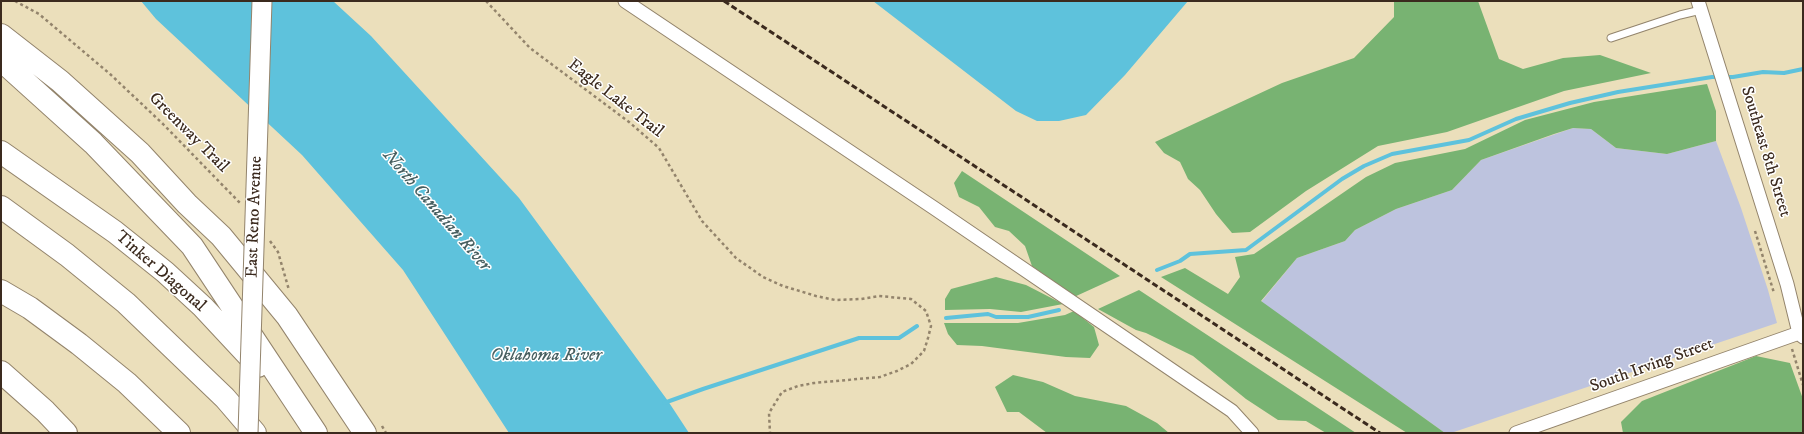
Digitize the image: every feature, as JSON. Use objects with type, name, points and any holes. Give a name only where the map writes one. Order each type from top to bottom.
[{"type":"highway","points":[[1,35],[60,81],[140,153],[187,204],[221,236],[287,316],[372,427]]},
{"type":"highway","points":[[1,60],[44,97],[141,192],[192,246],[316,433]]},
{"type":"highway","name":"Tinker Diagonal","points":[[1,152],[115,232],[165,272],[203,307],[302,412]]},
{"type":"highway","points":[[1,207],[67,255],[126,303],[225,398],[255,433]]},
{"type":"highway","points":[[1,291],[30,308],[79,344],[127,383],[179,433]]},
{"type":"highway","points":[[1,372],[45,411],[66,433]]},
{"type":"main road","name":"East Reno Avenue","points":[[248,433],[262,1]]},
{"type":"street","points":[[625,1],[928,203],[1232,411],[1252,433]]},
{"type":"street","name":"Southeast 8th Street","points":[[1700,5],[1787,284],[1797,335]]},
{"type":"street","name":"South Irving Street","points":[[1516,433],[1797,335]]},
{"type":"lane","points":[[1610,38],[1680,15],[1700,5]]},
{"type":"path","name":"Greenway Trail","points":[[15,1],[39,14],[110,74],[163,124],[245,208]]},
{"type":"path","name":"Eagle Lake Trail","points":[[486,1],[530,48],[629,122],[659,148],[702,221],[736,258],[764,277],[783,286],[816,296],[835,300],[861,299],[879,296],[911,299],[926,311],[931,326],[928,338],[924,351],[911,364],[880,377],[814,383],[798,386],[782,392],[768,413],[770,433]]},
{"type":"path","points":[[1755,231],[1776,299]]},
{"type":"path","points":[[269,239],[278,252],[292,296]]},
{"type":"path","points":[[1797,335],[1803,385]]},
{"type":"path","points":[[372,427],[386,433]]},
{"type":"shaded area","points":[[1573,128],[1591,129],[1616,148],[1667,154],[1716,141],[1741,208],[1768,290],[1777,323],[1451,433],[1445,433],[1261,302],[1297,258],[1345,241],[1355,230],[1396,209],[1452,190],[1481,160]]},
{"type":"green space","points":[[1394,1],[1478,1],[1499,59],[1523,69],[1563,58],[1600,55],[1651,73],[1564,91],[1447,132],[1378,146],[1306,191],[1250,232],[1232,233],[1216,214],[1200,190],[1188,179],[1180,162],[1164,153],[1155,142],[1282,83],[1354,58],[1394,17]]},
{"type":"green space","points":[[1707,84],[1716,111],[1716,141],[1667,154],[1616,148],[1591,129],[1573,128],[1554,134],[1481,160],[1452,190],[1396,209],[1355,230],[1345,241],[1297,258],[1261,301],[1445,433],[1407,433],[1161,277],[1185,268],[1228,294],[1240,277],[1235,257],[1254,254],[1366,177],[1395,163],[1465,149],[1525,120],[1594,102]]},
{"type":"green space","points":[[962,171],[1120,276],[1074,297],[1032,266],[1025,246],[1009,231],[995,227],[979,207],[959,197],[954,183]]},
{"type":"green space","points":[[996,277],[1026,285],[1063,304],[1021,312],[990,309],[945,310],[945,299],[951,289]]},
{"type":"green space","points":[[1139,290],[1356,433],[1326,433],[1306,421],[1278,420],[1246,399],[1193,356],[1146,333],[1136,330],[1098,309]]},
{"type":"green space","points":[[1074,311],[1094,327],[1099,345],[1090,358],[1066,357],[982,346],[957,345],[948,334],[944,323],[1018,323],[1065,315]]},
{"type":"green space","points":[[1756,356],[1790,363],[1803,399],[1803,433],[1623,433],[1621,422],[1642,401]]},
{"type":"green space","points":[[1013,375],[1043,382],[1075,396],[1126,406],[1157,423],[1169,433],[1047,433],[1019,412],[1007,412],[995,387]]},
{"type":"water","name":"Oklahoma River","points":[[141,1],[333,1],[371,36],[519,198],[668,401],[689,433],[509,433],[403,270],[302,155],[156,19]]},
{"type":"water","points":[[873,1],[1188,1],[1125,75],[1086,115],[1059,121],[1037,121],[1016,111]]},
{"type":"waterway","points":[[1157,270],[1180,261],[1190,254],[1246,250],[1342,179],[1364,166],[1392,154],[1469,140],[1516,119],[1570,103],[1618,92],[1712,77],[1733,77],[1763,72],[1784,73],[1803,69]]},
{"type":"waterway","points":[[946,318],[988,314],[996,317],[1028,317],[1059,310]]},
{"type":"waterway","points":[[664,403],[859,338],[899,338],[917,326]]},
{"type":"railway","points":[[724,1],[1380,433]]},
{"type":"water label","name":"North Canadian River","points":[[436,211]]}]
